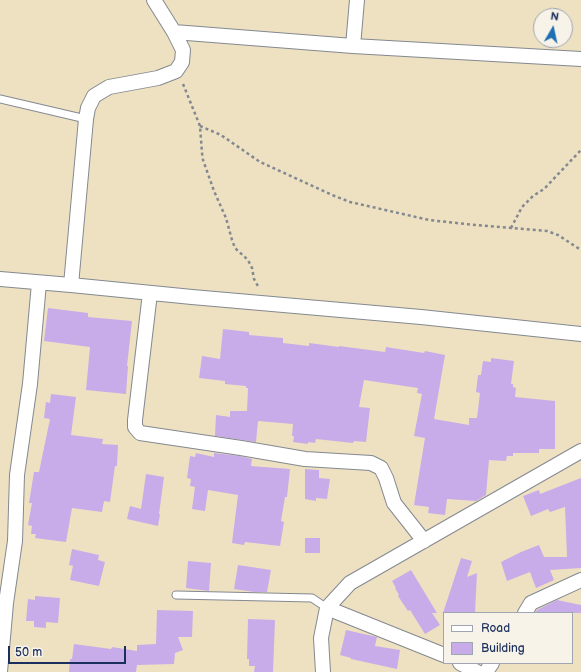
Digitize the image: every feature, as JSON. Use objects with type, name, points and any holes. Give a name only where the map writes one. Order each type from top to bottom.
[{"type":"street","points":[[72,285],[88,108],[94,96],[110,87],[158,78],[176,71],[182,62],[183,50],[174,32],[154,0]]},
{"type":"street","points":[[353,46],[357,0]]},
{"type":"street","points":[[174,32],[353,46],[581,59]]},
{"type":"street","points":[[0,280],[72,285],[421,317],[581,334]]},
{"type":"street","points":[[0,672],[6,603],[15,541],[17,475],[30,384],[39,283]]},
{"type":"street","points":[[150,293],[135,420],[136,427],[140,433],[305,459],[371,462],[381,468],[386,478],[394,503],[424,541]]},
{"type":"street","points":[[323,672],[321,638],[327,608],[350,583],[581,451]]},
{"type":"street","points":[[526,612],[531,603],[581,580]]},
{"type":"street","points":[[327,608],[443,655]]},
{"type":"street","points":[[462,664],[476,672]]},
{"type":"lane","points":[[0,99],[86,119]]},
{"type":"lane","points":[[176,594],[312,598],[327,608]]},
{"type":"path","points":[[176,71],[185,88],[200,126],[203,160],[214,191],[226,218],[235,248],[248,260],[254,279],[270,304]]},
{"type":"path","points":[[200,126],[221,135],[260,162],[350,202],[430,220],[547,231],[558,235],[581,250]]},
{"type":"path","points":[[511,228],[522,207],[533,196],[544,189],[581,150]]},
{"type":"building","points":[[48,308],[88,313],[88,317],[132,321],[127,366],[126,394],[86,390],[90,347],[44,341]]},
{"type":"building","points":[[223,329],[249,332],[249,335],[283,338],[283,343],[309,346],[309,343],[385,352],[386,347],[424,353],[425,351],[445,355],[434,419],[469,425],[469,418],[477,418],[480,393],[476,392],[478,375],[481,375],[483,361],[491,362],[491,358],[514,361],[511,384],[513,384],[513,387],[516,388],[515,397],[555,401],[555,449],[539,449],[539,453],[513,453],[513,456],[507,456],[506,461],[489,460],[486,495],[476,501],[447,499],[445,515],[428,513],[429,507],[414,505],[425,438],[414,436],[422,394],[417,393],[418,388],[364,380],[359,407],[370,408],[366,442],[354,441],[353,443],[316,439],[315,443],[308,442],[308,444],[293,442],[293,424],[258,421],[256,442],[215,436],[216,415],[230,417],[230,411],[247,411],[248,388],[246,388],[246,386],[225,384],[225,381],[199,378],[202,356],[220,359]]},
{"type":"building","points":[[51,394],[76,397],[71,435],[103,439],[102,444],[118,445],[117,466],[115,466],[110,502],[104,501],[102,512],[72,508],[66,542],[35,538],[36,534],[31,534],[32,526],[28,525],[32,503],[29,503],[34,472],[39,472],[50,419],[44,418],[46,402],[50,403]]},
{"type":"building","points":[[196,453],[214,457],[214,453],[240,456],[252,459],[251,466],[290,469],[287,497],[285,497],[281,521],[284,522],[280,546],[245,542],[244,545],[232,543],[238,495],[208,490],[205,511],[192,509],[195,487],[190,486],[191,479],[187,478],[190,456],[195,457]]},
{"type":"building","points":[[305,469],[319,470],[319,478],[330,479],[327,499],[316,498],[316,501],[305,499]]},
{"type":"building","points":[[146,474],[164,477],[158,526],[127,519],[130,506],[141,509]]},
{"type":"building","points":[[581,478],[581,568],[550,570],[554,580],[536,588],[530,572],[507,581],[501,562],[521,552],[539,545],[544,557],[567,557],[565,507],[550,512],[548,509],[531,516],[523,496],[539,490],[540,494]]},
{"type":"building","points":[[305,538],[320,538],[320,553],[305,553]]},
{"type":"building","points":[[72,549],[99,555],[98,560],[105,562],[99,586],[70,580],[73,566],[69,565]]},
{"type":"building","points":[[461,558],[472,561],[467,577],[477,573],[475,612],[443,612]]},
{"type":"building","points":[[188,561],[211,563],[209,591],[186,588]]},
{"type":"building","points":[[238,565],[271,570],[267,592],[234,589]]},
{"type":"building","points":[[411,570],[437,613],[432,613],[440,625],[425,634],[410,610],[408,611],[398,596],[399,595],[392,581]]},
{"type":"building","points":[[35,596],[60,598],[58,623],[46,622],[46,628],[34,627],[34,621],[26,621],[28,599],[35,600]]},
{"type":"building","points":[[557,600],[581,605],[581,613],[536,612]]},
{"type":"building","points":[[157,610],[193,611],[192,637],[178,637],[183,650],[175,653],[174,664],[137,665],[136,672],[69,672],[70,659],[72,659],[74,644],[111,649],[112,647],[137,651],[137,645],[156,644]]},
{"type":"building","points":[[248,619],[275,620],[273,672],[254,672],[255,666],[249,666],[249,659],[247,659]]},
{"type":"building","points":[[346,630],[377,637],[375,646],[400,650],[397,669],[351,659],[340,655]]}]
